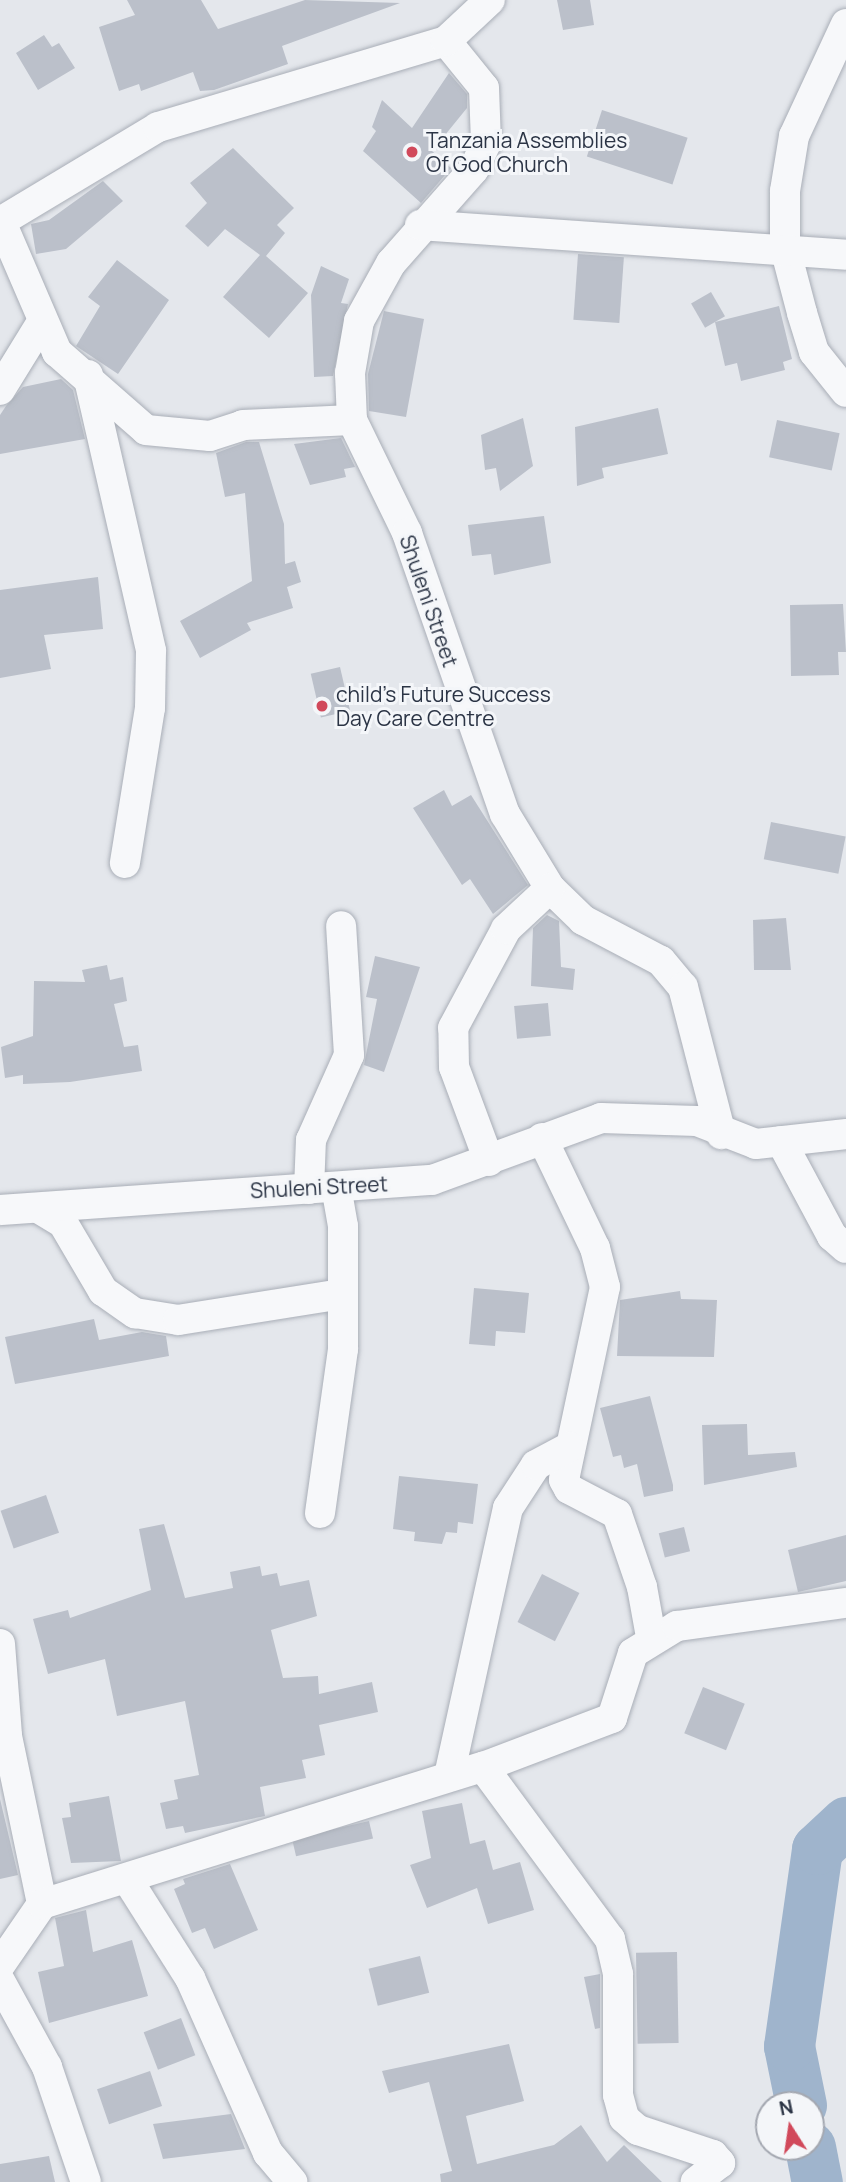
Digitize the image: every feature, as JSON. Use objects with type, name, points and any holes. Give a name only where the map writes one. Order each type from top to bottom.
[{"type":"street","points":[[352,420],[243,425],[210,436],[146,430],[88,375],[57,352],[40,325],[1,222],[158,127],[446,41],[491,0]]},
{"type":"street","points":[[846,24],[794,136],[785,191],[785,248],[814,352],[846,392]]},
{"type":"street","name":"Shuleni Street","points":[[446,41],[484,88],[486,144],[474,169],[420,225],[359,321],[350,373],[352,420],[407,533],[505,814],[550,888],[583,920],[661,961],[684,987],[721,1134]]},
{"type":"street","points":[[420,225],[785,248],[846,255]]},
{"type":"street","points":[[0,390],[40,325]]},
{"type":"street","points":[[88,375],[151,651],[150,708],[125,863]]},
{"type":"street","points":[[489,1161],[454,1067],[453,1028],[506,929],[550,888]]},
{"type":"street","points":[[320,1513],[341,1400],[343,1226],[322,1189],[311,1140],[349,1055],[341,926]]},
{"type":"street","name":"Shuleni Street","points":[[0,1210],[432,1180],[489,1161],[575,1123],[627,1118],[697,1121],[721,1134],[756,1144],[846,1133]]},
{"type":"street","points":[[542,1138],[595,1248],[605,1287],[601,1328],[564,1480],[569,1489],[617,1514],[642,1587],[651,1637]]},
{"type":"street","points":[[781,1142],[832,1236],[846,1248]]},
{"type":"street","points":[[38,1208],[63,1223],[103,1291],[135,1313],[178,1320],[342,1294]]},
{"type":"street","points":[[449,1776],[508,1508],[536,1465],[570,1447]]},
{"type":"street","points":[[0,1965],[42,1904],[128,1882],[285,1825],[483,1767],[612,1718],[633,1653],[651,1637],[677,1626],[846,1603]]},
{"type":"street","points":[[0,1644],[4,1737],[42,1904]]},
{"type":"street","points":[[483,1767],[610,1940],[618,1974],[618,2095],[624,2118],[638,2130],[713,2155],[720,2163],[696,2182]]},
{"type":"street","points":[[128,1882],[190,1978],[268,2153],[292,2182]]},
{"type":"street","points":[[0,1980],[47,2067],[86,2182]]},
{"type":"building","points":[[127,0],[201,0],[218,29],[305,0],[400,3],[282,46],[288,64],[214,90],[200,91],[193,72],[141,91],[139,84],[119,91],[99,27],[135,15]]},
{"type":"building","points":[[557,0],[590,0],[594,25],[563,30]]},
{"type":"building","points":[[44,35],[52,47],[59,43],[75,68],[38,90],[16,53]]},
{"type":"building","points":[[449,73],[467,94],[467,108],[432,151],[451,168],[421,203],[363,151],[376,131],[372,127],[382,100],[412,128]]},
{"type":"building","points":[[602,110],[688,138],[672,184],[587,157]]},
{"type":"building","points":[[233,148],[294,208],[277,225],[285,233],[266,256],[308,293],[269,338],[223,297],[260,255],[225,229],[208,247],[185,226],[207,203],[190,183]]},
{"type":"building","points":[[103,181],[123,201],[66,249],[36,254],[31,224],[49,220]]},
{"type":"building","points":[[578,254],[624,257],[619,323],[573,320]]},
{"type":"building","points":[[117,260],[169,300],[118,374],[76,346],[100,306],[88,297]]},
{"type":"building","points":[[321,266],[349,279],[341,303],[348,304],[333,376],[314,377],[311,295]]},
{"type":"building","points":[[711,292],[725,316],[705,328],[691,304]]},
{"type":"building","points":[[779,306],[792,359],[783,362],[785,370],[741,381],[737,363],[725,366],[715,322]]},
{"type":"building","points":[[384,311],[424,319],[406,417],[369,411],[368,374]]},
{"type":"building","points":[[61,379],[73,390],[85,439],[0,454],[0,415],[6,406],[23,387]]},
{"type":"building","points":[[658,408],[668,454],[602,468],[604,478],[577,486],[575,427]]},
{"type":"building","points":[[523,418],[533,466],[500,491],[496,468],[485,470],[481,435]]},
{"type":"building","points":[[777,420],[840,433],[832,470],[769,457]]},
{"type":"building","points":[[341,438],[355,467],[344,469],[346,477],[310,485],[294,444]]},
{"type":"building","points":[[246,442],[259,442],[284,524],[285,564],[295,561],[301,582],[287,587],[293,608],[247,623],[251,630],[200,658],[180,621],[252,581],[245,493],[225,497],[216,453]]},
{"type":"building","points":[[544,516],[551,563],[494,575],[491,554],[472,556],[468,525]]},
{"type":"building","points":[[98,577],[103,629],[44,635],[51,669],[0,678],[0,590]]},
{"type":"building","points":[[843,604],[846,652],[838,652],[839,675],[791,676],[790,605]]},
{"type":"building","points":[[340,667],[350,711],[321,718],[311,674]]},
{"type":"building","points":[[444,790],[452,806],[471,795],[528,885],[493,914],[470,879],[462,885],[413,808]]},
{"type":"building","points":[[771,822],[846,837],[838,874],[764,859]]},
{"type":"building","points":[[547,915],[559,921],[561,967],[575,969],[573,990],[531,986],[533,928]]},
{"type":"building","points":[[786,918],[791,970],[754,970],[753,920]]},
{"type":"building","points":[[375,956],[420,967],[384,1072],[364,1065],[377,999],[366,997]]},
{"type":"building","points":[[107,965],[110,980],[123,977],[127,1001],[114,1004],[124,1047],[138,1045],[142,1071],[70,1082],[23,1084],[23,1075],[5,1078],[1,1047],[33,1036],[34,981],[85,982],[82,970]]},
{"type":"building","points":[[548,1003],[551,1036],[517,1039],[514,1006]]},
{"type":"building","points":[[474,1288],[529,1293],[525,1333],[496,1331],[495,1346],[469,1344]]},
{"type":"building","points":[[680,1291],[681,1299],[717,1300],[714,1357],[617,1356],[620,1300]]},
{"type":"building","points":[[94,1319],[99,1340],[142,1332],[166,1336],[169,1356],[15,1384],[5,1337]]},
{"type":"building","points":[[650,1396],[673,1491],[644,1497],[637,1464],[624,1468],[621,1455],[613,1457],[600,1408]]},
{"type":"building","points":[[747,1424],[748,1455],[795,1452],[797,1467],[704,1485],[702,1425]]},
{"type":"building","points":[[399,1476],[478,1484],[473,1524],[458,1522],[457,1533],[446,1532],[442,1544],[414,1541],[415,1532],[393,1529]]},
{"type":"building","points":[[46,1495],[59,1533],[14,1548],[1,1511]]},
{"type":"building","points":[[164,1524],[185,1598],[233,1588],[230,1572],[260,1566],[262,1576],[277,1573],[280,1586],[309,1580],[317,1616],[271,1630],[283,1678],[318,1676],[319,1694],[372,1682],[378,1712],[319,1725],[325,1755],[302,1760],[306,1778],[260,1787],[265,1816],[185,1833],[183,1826],[166,1829],[160,1803],[178,1799],[174,1780],[199,1775],[185,1701],[117,1716],[105,1659],[48,1674],[33,1619],[68,1610],[70,1618],[151,1590],[139,1529]]},
{"type":"building","points":[[684,1527],[690,1551],[665,1558],[659,1533]]},
{"type":"building","points":[[846,1535],[846,1581],[798,1592],[788,1550]]},
{"type":"building","points":[[542,1574],[579,1593],[555,1641],[517,1622]]},
{"type":"building","points":[[703,1687],[745,1704],[726,1750],[684,1733]]},
{"type":"building","points":[[109,1796],[121,1861],[71,1863],[62,1818],[71,1817],[69,1803]]},
{"type":"building","points":[[0,1799],[18,1875],[0,1879]]},
{"type":"building","points":[[462,1803],[470,1844],[485,1840],[493,1870],[520,1862],[534,1910],[488,1924],[477,1888],[427,1908],[410,1865],[431,1858],[422,1811]]},
{"type":"building","points":[[369,1821],[373,1839],[296,1856],[292,1839]]},
{"type":"building","points":[[230,1864],[258,1930],[214,1949],[205,1928],[192,1933],[174,1889],[185,1884],[183,1879]]},
{"type":"building","points":[[86,1910],[93,1952],[132,1940],[148,1996],[49,2023],[38,1972],[64,1966],[55,1918]]},
{"type":"building","points":[[677,1952],[679,2043],[638,2044],[636,1953]]},
{"type":"building","points":[[420,1956],[429,1993],[378,2006],[369,1969]]},
{"type":"building","points":[[600,1974],[600,2028],[595,2029],[584,1977]]},
{"type":"building","points":[[181,2018],[195,2055],[158,2070],[144,2032]]},
{"type":"building","points":[[509,2044],[524,2101],[466,2116],[477,2164],[554,2145],[581,2125],[607,2162],[624,2145],[662,2182],[441,2182],[440,2174],[452,2171],[429,2082],[389,2093],[382,2071]]},
{"type":"building","points":[[150,2071],[162,2106],[109,2124],[97,2089]]},
{"type":"building","points":[[231,2114],[245,2149],[163,2159],[153,2124]]},
{"type":"building","points":[[49,2156],[55,2182],[0,2182],[0,2164]]},
{"type":"waterway","points":[[798,2091],[789,2046],[817,1849],[846,1822]]},
{"type":"waterway","points":[[813,2161],[817,2182]]},
{"type":"place","name":"Tanzania Assemblies Of God Church","points":[[412,152]]},
{"type":"place","name":"child's Future Success Day Care Centre","points":[[322,706]]}]
